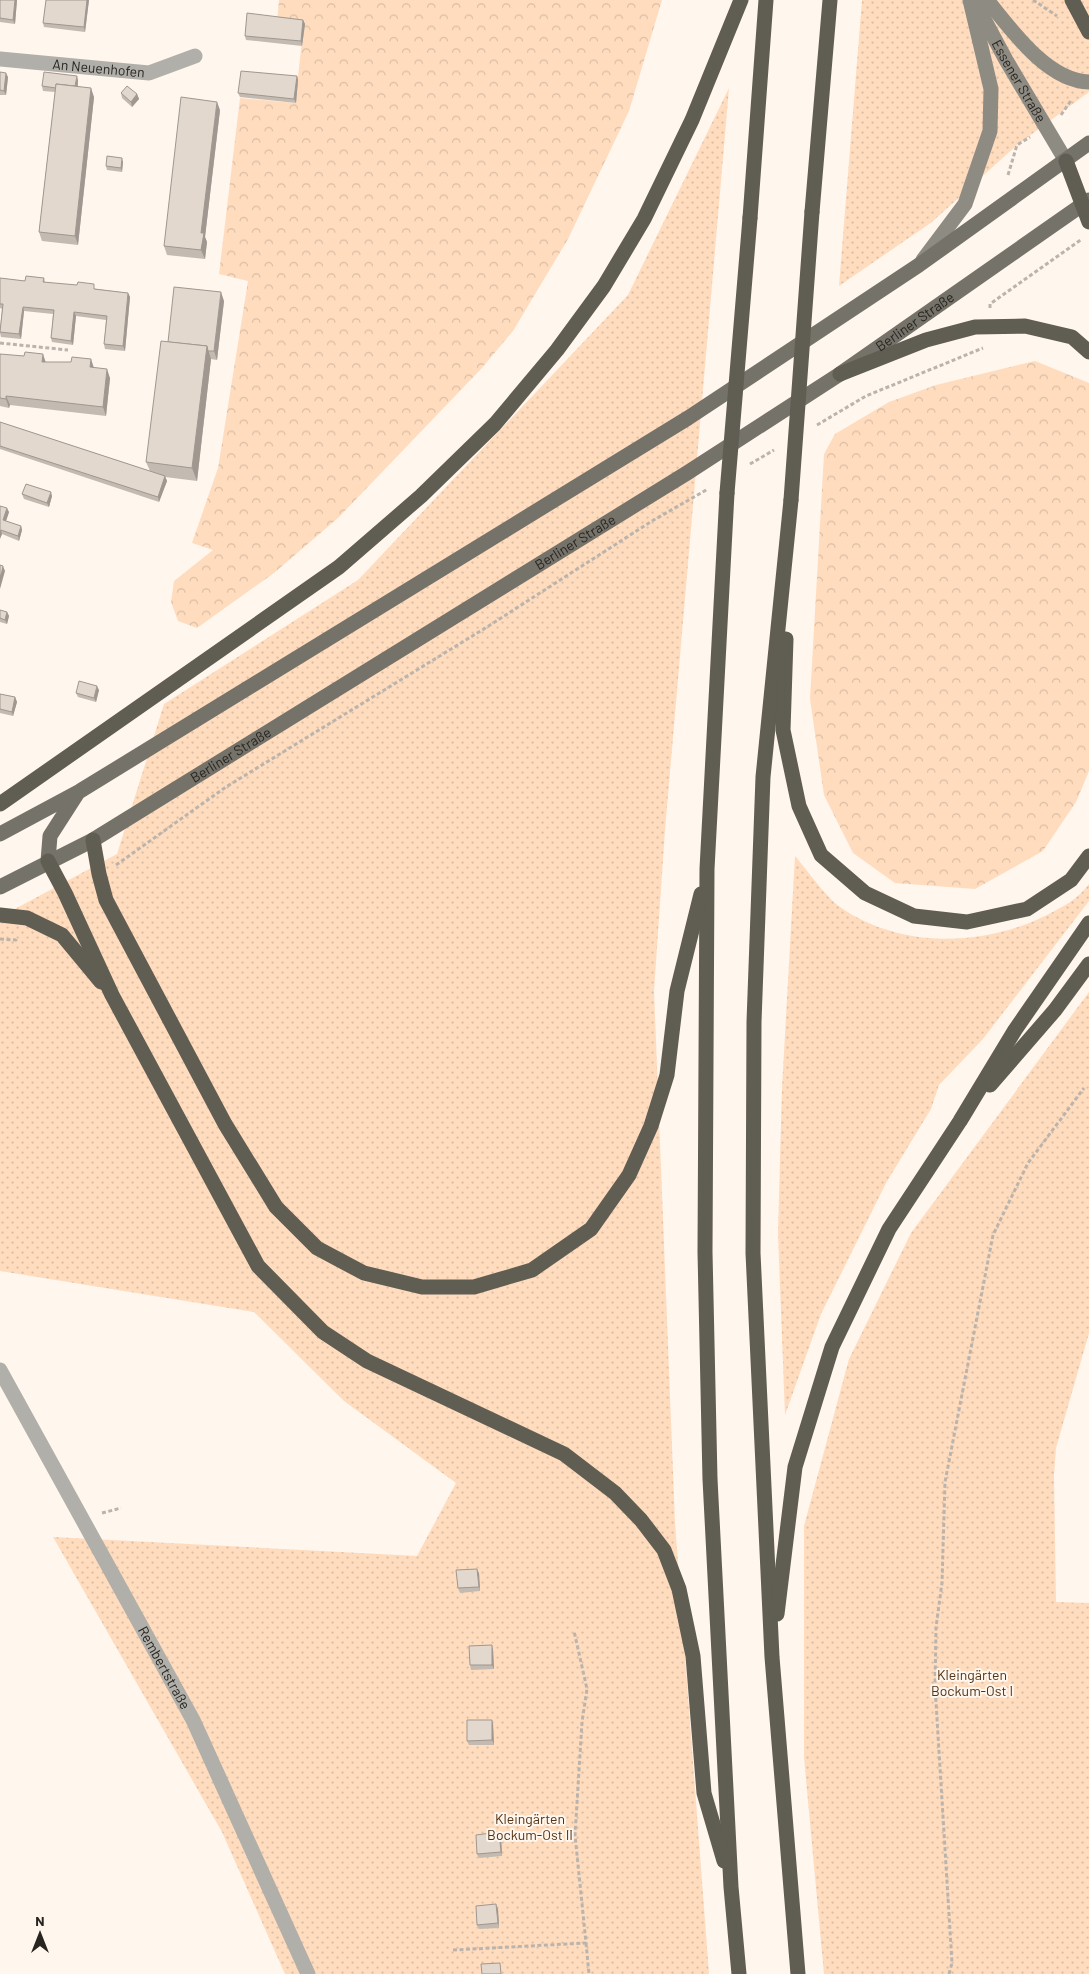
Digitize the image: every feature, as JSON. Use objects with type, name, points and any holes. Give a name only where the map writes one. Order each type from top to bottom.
[{"type":"highway","points":[[0,804],[339,567],[421,496],[495,424],[557,350],[604,286],[644,219],[692,120],[741,0]]},
{"type":"highway","points":[[739,1974],[731,1887],[710,1479],[704,1252],[707,869],[727,493],[766,0]]},
{"type":"highway","points":[[798,1974],[772,1657],[753,1253],[754,1022],[763,777],[791,500],[830,0]]},
{"type":"highway","points":[[1072,0],[1089,32]]},
{"type":"highway","points":[[1066,161],[1086,202],[1089,222]]},
{"type":"highway","points":[[840,374],[926,340],[975,327],[1025,326],[1072,337],[1089,352]]},
{"type":"highway","points":[[791,500],[783,730],[799,806],[821,855],[865,893],[914,916],[967,922],[1027,909],[1071,880],[1089,856]]},
{"type":"highway","points":[[94,840],[99,874],[106,900],[225,1124],[276,1207],[317,1248],[364,1272],[422,1287],[474,1287],[532,1270],[590,1229],[630,1175],[651,1126],[667,1075],[677,991],[707,869]]},
{"type":"highway","points":[[48,861],[65,893],[112,995],[258,1266],[284,1295],[322,1332],[367,1361],[564,1454],[615,1493],[641,1520],[664,1550],[679,1589],[693,1656],[704,1793],[731,1887]]},
{"type":"highway","points":[[0,915],[27,918],[62,935],[112,995]]},
{"type":"highway","points":[[772,1657],[795,1467],[832,1347],[890,1229],[960,1121],[1015,1030],[1089,923]]},
{"type":"highway","points":[[960,1121],[1055,1010],[1089,964]]},
{"type":"main road","points":[[919,265],[964,204],[990,131],[991,89],[970,0]]},
{"type":"main road","name":"Essener Straße","points":[[974,0],[1006,60],[1066,161]]},
{"type":"main road","points":[[987,0],[1048,68],[1089,82]]},
{"type":"main road","points":[[3,832],[80,791],[575,489],[919,265],[1089,143]]},
{"type":"main road","name":"Berliner Straße","points":[[0,887],[48,861],[94,840],[687,473],[840,374],[1086,202]]},
{"type":"main road","points":[[48,861],[50,836],[80,791]]},
{"type":"street","name":"An Neuenhofen","points":[[0,59],[149,73],[195,56]]},
{"type":"street","name":"Rembertstraße","points":[[0,1370],[193,1720],[308,1974]]},
{"type":"path","points":[[811,428],[866,396],[942,363],[991,345],[990,304],[1089,234]]},
{"type":"path","points":[[0,343],[68,350]]},
{"type":"path","points":[[744,467],[778,448]]},
{"type":"path","points":[[99,874],[121,862],[226,786],[487,627],[652,521],[711,487]]},
{"type":"path","points":[[0,939],[16,940],[27,918]]},
{"type":"path","points":[[949,1974],[952,1963],[935,1686],[936,1628],[942,1583],[944,1482],[992,1235],[1028,1163],[1084,1088]]},
{"type":"path","points":[[574,1631],[587,1689],[582,1722],[575,1835],[589,1974]]},
{"type":"path","points":[[453,1950],[586,1943]]},
{"type":"green space","points":[[279,0],[662,0],[629,111],[568,239],[513,331],[481,369],[338,518],[274,573],[197,628],[178,621],[171,602],[174,581],[213,550],[192,543],[218,468],[248,281],[219,274],[240,98],[295,103],[304,23],[277,21]]},
{"type":"green space","points":[[862,0],[1089,0],[1089,92],[1017,145],[932,222],[839,286]]},
{"type":"green space","name":"Kleingärten Bockum-Ost II","points":[[729,88],[665,830],[654,991],[675,1523],[709,1974],[285,1974],[222,1832],[53,1537],[417,1556],[456,1483],[344,1401],[254,1312],[0,1271],[0,917],[117,854],[164,704],[358,580],[628,295]]},
{"type":"green space","points":[[1035,361],[1089,383],[1089,771],[1076,802],[1043,851],[975,889],[895,883],[853,853],[824,795],[810,699],[824,454],[835,434],[889,402],[936,385]]},
{"type":"green space","points":[[795,856],[840,907],[864,921],[889,930],[915,936],[942,939],[970,938],[1022,926],[1065,905],[1080,894],[1089,884],[1089,901],[983,1039],[939,1085],[931,1109],[886,1183],[821,1314],[785,1415],[778,1233],[782,1088]]},
{"type":"green space","name":"Kleingärten Bockum-Ost I","points":[[1089,992],[1089,1333],[1056,1448],[1054,1475],[1056,1602],[1089,1603],[1089,1974],[824,1974],[804,1758],[804,1526],[849,1359],[911,1233]]},
{"type":"building","points":[[0,0],[15,0],[13,20],[0,18]]},
{"type":"building","points":[[46,0],[87,0],[84,27],[43,23]]},
{"type":"building","points":[[247,13],[303,20],[301,41],[245,36]]},
{"type":"building","points":[[241,71],[297,76],[294,99],[238,93]]},
{"type":"building","points":[[0,72],[6,73],[4,91],[0,90]]},
{"type":"building","points":[[44,72],[77,76],[75,86],[56,84],[56,88],[42,86]]},
{"type":"building","points":[[56,84],[91,88],[75,236],[39,232]]},
{"type":"building","points":[[127,86],[137,94],[131,102],[121,93]]},
{"type":"building","points":[[181,97],[217,102],[201,233],[204,233],[201,250],[164,246]]},
{"type":"building","points":[[107,156],[122,158],[121,168],[106,166]]},
{"type":"building","points":[[26,276],[44,278],[43,282],[77,285],[78,282],[94,284],[94,289],[128,293],[123,346],[104,344],[107,316],[74,312],[71,341],[51,338],[54,310],[23,307],[19,334],[0,332],[3,304],[0,304],[0,278],[25,281]]},
{"type":"building","points":[[174,287],[221,292],[214,351],[208,351],[207,346],[168,342]]},
{"type":"building","points":[[161,341],[207,346],[192,468],[146,462]]},
{"type":"building","points":[[25,352],[43,354],[42,362],[71,362],[72,357],[91,359],[90,367],[107,369],[103,407],[6,396],[6,399],[0,398],[0,354],[24,356]]},
{"type":"building","points":[[0,422],[165,476],[158,497],[0,446]]},
{"type":"building","points":[[26,484],[51,492],[47,503],[22,494]]},
{"type":"building","points":[[0,506],[7,508],[3,520],[21,526],[18,536],[0,531]]},
{"type":"building","points":[[0,565],[3,566],[1,576],[0,574]]},
{"type":"building","points":[[0,610],[7,612],[5,620],[0,618]]},
{"type":"building","points":[[79,681],[97,686],[94,698],[76,693]]},
{"type":"building","points":[[0,694],[15,697],[12,712],[0,709]]},
{"type":"building","points":[[477,1569],[479,1587],[458,1588],[456,1570]]},
{"type":"building","points":[[492,1645],[492,1665],[470,1665],[469,1646]]},
{"type":"building","points":[[467,1720],[492,1720],[492,1740],[467,1741]]},
{"type":"building","points":[[499,1832],[501,1852],[477,1854],[476,1835]]},
{"type":"building","points":[[496,1904],[498,1923],[477,1925],[476,1906]]},
{"type":"building","points":[[500,1963],[501,1974],[482,1974],[481,1964]]}]
